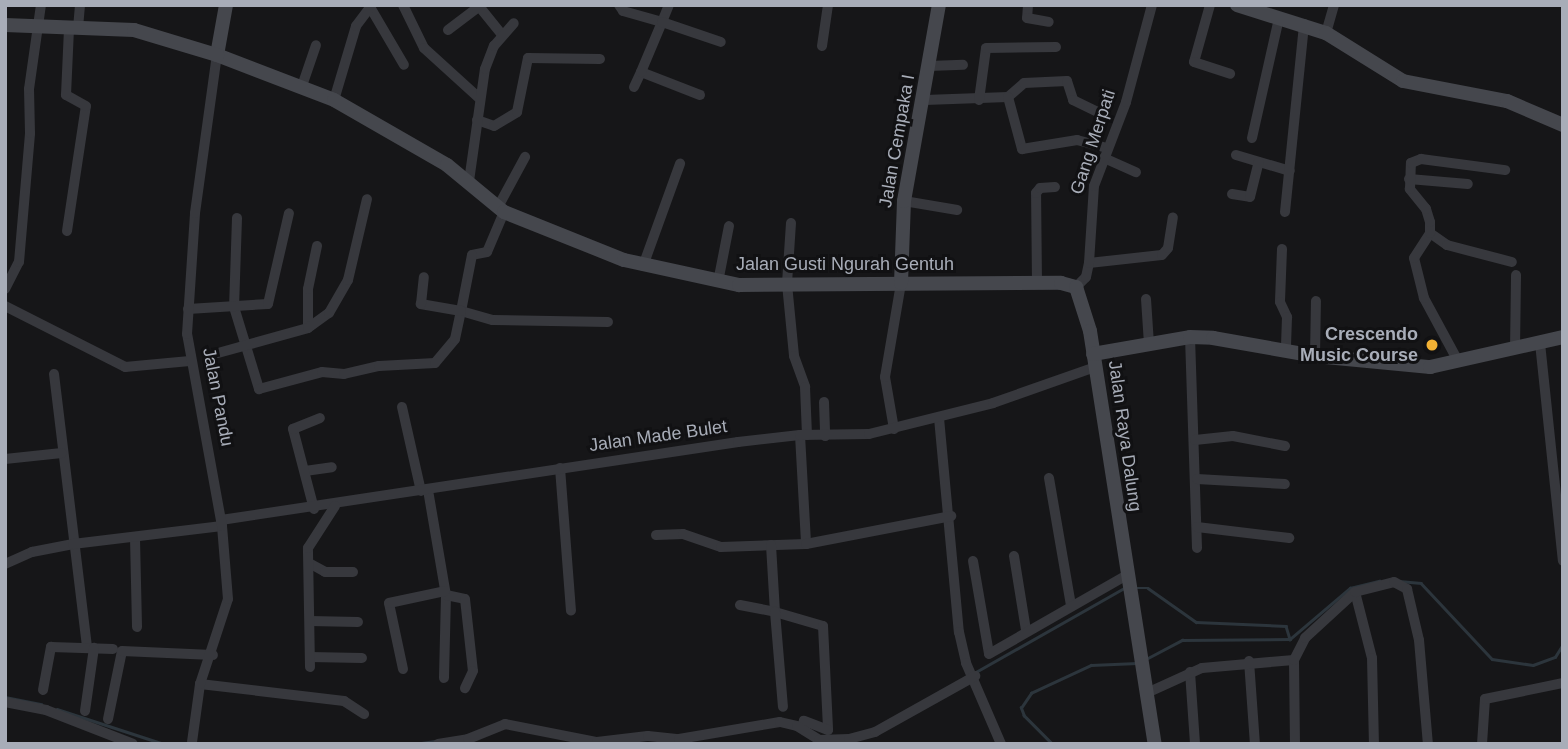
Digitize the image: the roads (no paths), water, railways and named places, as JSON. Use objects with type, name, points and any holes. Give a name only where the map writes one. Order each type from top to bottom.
[{"type":"main road","name":"Jalan Pandu","points":[[219,56],[226,5]]},
{"type":"main road","name":"Jalan Cempaka I","points":[[901,284],[904,201],[925,100],[939,5]]},
{"type":"main road","points":[[1237,5],[1326,33],[1403,81],[1507,101],[1563,125]]},
{"type":"main road","name":"Jalan Gusti Ngurah Gentuh","points":[[5,25],[134,30],[219,56],[302,86],[334,100],[469,181],[501,209],[573,243],[643,266],[718,282],[1037,284],[1076,287]]},
{"type":"main road","points":[[1076,287],[1085,305],[1094,360]]},
{"type":"main road","name":"Jalan Raya Dalung","points":[[1155,744],[1143,653],[1127,575],[1094,360],[1149,344],[1190,337],[1315,356],[1414,367],[1458,361],[1563,337]]},
{"type":"street","points":[[5,289],[19,262],[30,133],[29,89],[41,5]]},
{"type":"street","points":[[67,231],[86,106],[68,98],[66,93],[73,28],[80,5]]},
{"type":"street","points":[[403,5],[424,48],[479,98]]},
{"type":"street","points":[[619,5],[623,11],[721,42]]},
{"type":"street","points":[[634,86],[669,5]]},
{"type":"street","points":[[822,46],[828,5]]},
{"type":"street","points":[[1028,5],[1027,18],[1049,22]]},
{"type":"street","name":"Gang Merpati","points":[[1076,287],[1086,277],[1089,264],[1091,204],[1106,153],[1126,102],[1152,5]]},
{"type":"street","points":[[1210,5],[1194,62],[1230,74]]},
{"type":"street","points":[[1326,33],[1334,5]]},
{"type":"street","points":[[334,100],[356,26],[371,6],[404,65]]},
{"type":"street","points":[[448,30],[479,6],[502,35]]},
{"type":"street","points":[[1252,138],[1279,18]]},
{"type":"street","points":[[469,181],[479,98],[489,57],[502,35],[514,23]]},
{"type":"street","points":[[1286,212],[1304,24]]},
{"type":"street","points":[[302,86],[316,45]]},
{"type":"street","points":[[979,100],[986,48],[1056,47]]},
{"type":"street","name":"Jalan Pandu","points":[[192,742],[200,684],[213,655],[228,599],[221,523],[190,362],[188,309],[202,145],[219,56]]},
{"type":"street","points":[[477,120],[494,126],[517,112],[528,58],[600,59]]},
{"type":"street","points":[[929,66],[963,65]]},
{"type":"street","points":[[640,72],[700,96]]},
{"type":"street","points":[[925,100],[1008,97],[1024,83],[1067,81],[1073,100],[1098,112]]},
{"type":"street","points":[[1008,97],[1022,149],[1077,139],[1136,172]]},
{"type":"street","points":[[1236,155],[1290,171]]},
{"type":"street","points":[[237,218],[234,307],[244,346],[260,389],[322,372],[429,366],[455,339],[472,255],[487,252],[501,209],[525,157]]},
{"type":"street","points":[[1458,361],[1424,298],[1414,258],[1430,233],[1429,216],[1410,189],[1411,163],[1421,159],[1505,170]]},
{"type":"street","points":[[1232,194],[1248,198],[1259,162]]},
{"type":"street","points":[[643,266],[680,164]]},
{"type":"street","points":[[1409,179],[1468,184]]},
{"type":"street","points":[[1037,284],[1036,193],[1040,188],[1055,187]]},
{"type":"street","points":[[218,353],[308,328],[329,313],[343,292],[367,199]]},
{"type":"street","points":[[904,201],[957,210]]},
{"type":"street","points":[[188,309],[263,306],[270,301],[289,213]]},
{"type":"street","points":[[1089,264],[1163,255],[1168,248],[1173,216]]},
{"type":"street","points":[[791,223],[787,284],[794,356],[805,387],[806,544]]},
{"type":"street","points":[[718,282],[729,226]]},
{"type":"street","points":[[1430,233],[1447,245],[1511,262]]},
{"type":"street","points":[[308,328],[308,289],[317,246]]},
{"type":"street","points":[[1282,249],[1280,302],[1287,317],[1286,350]]},
{"type":"street","points":[[1515,349],[1516,275]]},
{"type":"street","points":[[424,276],[421,304],[493,320],[608,322]]},
{"type":"street","points":[[894,429],[885,377],[901,284]]},
{"type":"street","points":[[1146,299],[1149,344]]},
{"type":"street","points":[[1315,301],[1315,356]]},
{"type":"street","points":[[5,306],[125,367],[190,362]]},
{"type":"street","points":[[1190,337],[1198,548]]},
{"type":"street","points":[[1540,343],[1563,561]]},
{"type":"street","name":"Jalan Made Bulet","points":[[6,559],[73,544],[135,538],[560,468],[804,435],[825,436],[894,429],[939,418],[1094,360]]},
{"type":"street","points":[[54,374],[73,544],[90,648],[85,712]]},
{"type":"street","points":[[824,402],[825,436]]},
{"type":"street","points":[[402,407],[446,593],[444,678]]},
{"type":"street","points":[[314,509],[293,429],[320,418]]},
{"type":"street","points":[[939,418],[951,516],[953,593],[963,653],[975,676],[1001,744]]},
{"type":"street","points":[[1195,440],[1233,436],[1285,446]]},
{"type":"street","points":[[5,459],[62,453]]},
{"type":"street","points":[[305,471],[332,467]]},
{"type":"street","points":[[560,468],[571,611]]},
{"type":"street","points":[[1049,478],[1071,606]]},
{"type":"street","points":[[1196,479],[1285,484]]},
{"type":"street","points":[[335,506],[312,536],[309,563],[310,662],[362,658]]},
{"type":"street","points":[[656,535],[682,534],[721,547],[806,544],[951,516]]},
{"type":"street","points":[[1197,527],[1289,538]]},
{"type":"street","points":[[135,538],[136,626]]},
{"type":"street","points":[[771,545],[783,707]]},
{"type":"street","points":[[1014,556],[1026,630]]},
{"type":"street","points":[[973,561],[989,654],[1026,630],[1127,575]]},
{"type":"street","points":[[309,563],[325,572],[353,572]]},
{"type":"street","points":[[1295,744],[1294,660],[1310,631],[1355,592],[1394,582],[1407,589],[1424,668],[1428,744]]},
{"type":"street","points":[[1355,592],[1372,658],[1374,744]]},
{"type":"street","points":[[403,670],[389,603],[446,593],[465,599],[473,671],[465,688]]},
{"type":"street","points":[[740,605],[823,626],[828,730],[804,721]]},
{"type":"street","points":[[310,621],[358,622]]},
{"type":"street","points":[[43,690],[51,647],[113,649]]},
{"type":"street","points":[[108,719],[122,650],[213,655]]},
{"type":"street","points":[[1149,692],[1190,672],[1249,661],[1294,660]]},
{"type":"street","points":[[1249,661],[1255,744]]},
{"type":"street","points":[[1190,672],[1195,744]]},
{"type":"street","points":[[438,744],[468,739],[505,724],[597,742],[648,736],[678,739],[780,722],[797,726],[819,740],[849,739],[875,732],[975,676]]},
{"type":"street","points":[[1482,744],[1485,699],[1563,683]]},
{"type":"street","points":[[200,684],[344,701],[364,714]]},
{"type":"street","points":[[5,702],[46,710],[134,744]]},
{"type":"waterway","points":[[1146,659],[1182,640],[1290,639],[1350,588],[1379,581]]},
{"type":"waterway","points":[[1399,581],[1421,583],[1492,659],[1533,665],[1555,657],[1563,644]]},
{"type":"waterway","points":[[974,673],[1126,587]]},
{"type":"waterway","points":[[1137,588],[1148,588],[1196,622],[1286,626],[1290,639]]},
{"type":"waterway","points":[[1052,744],[1024,716],[1021,708],[1031,693],[1091,665],[1137,663]]},
{"type":"waterway","points":[[5,697],[41,704]]},
{"type":"waterway","points":[[57,709],[164,744]]},
{"type":"waterway","points":[[414,744],[435,741]]},
{"type":"place","name":"Crescendo Music Course","points":[[1432,345]]}]
